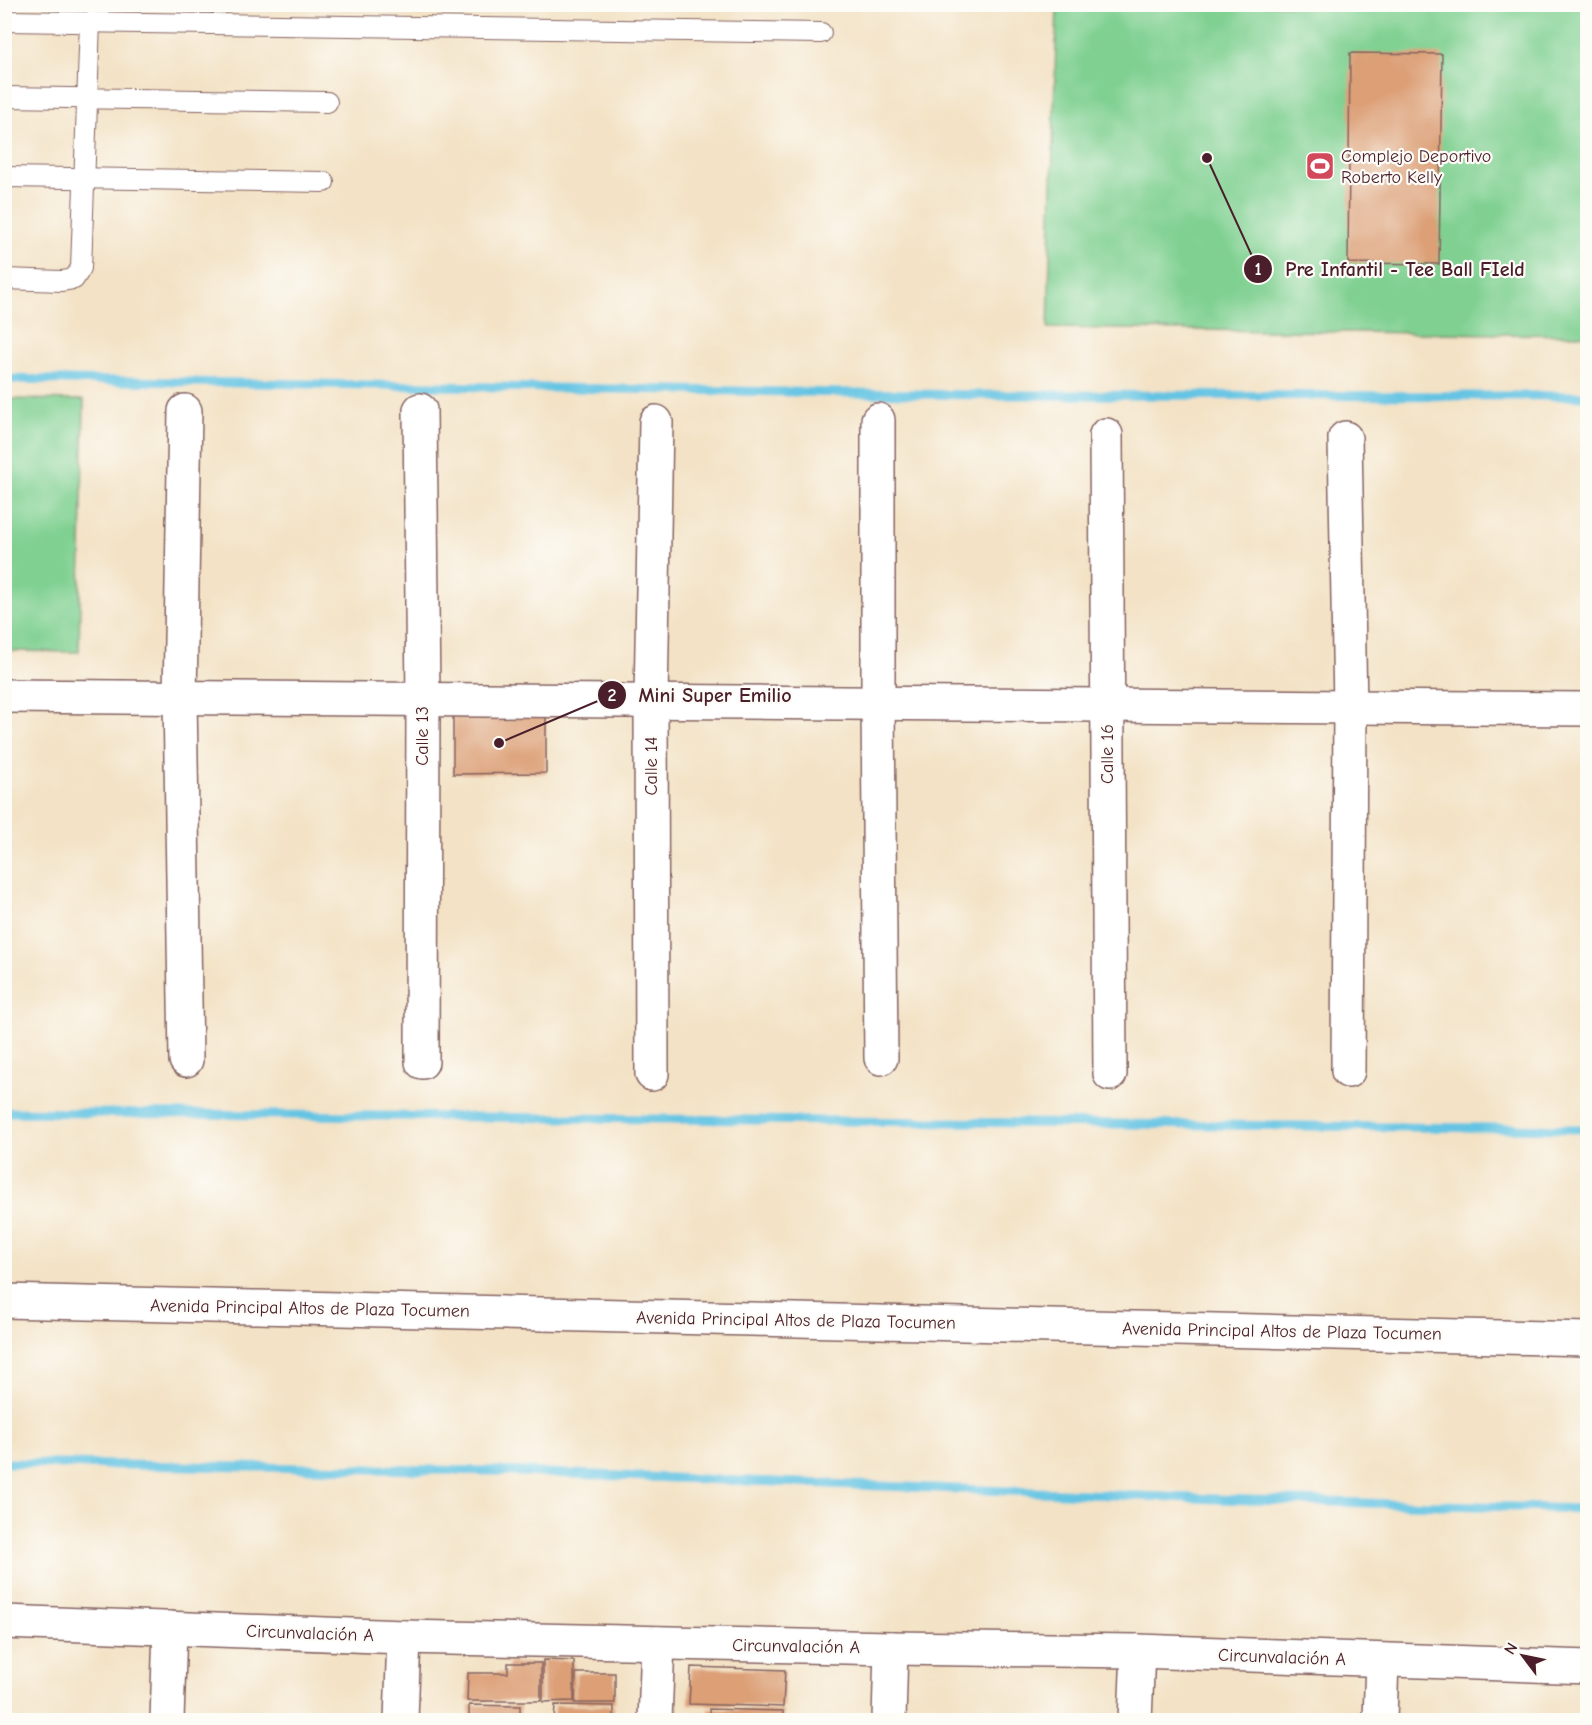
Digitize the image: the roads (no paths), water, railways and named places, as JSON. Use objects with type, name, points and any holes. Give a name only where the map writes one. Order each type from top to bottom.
[{"type":"street","name":"Calle 13","points":[[420,410],[423,700],[422,1062]]},
{"type":"street","points":[[185,411],[180,698],[186,1060]]},
{"type":"street","points":[[878,420],[881,1058]]},
{"type":"street","name":"Calle 14","points":[[651,1074],[651,700],[656,422]]},
{"type":"street","name":"Calle 16","points":[[1106,435],[1110,1074]]},
{"type":"street","points":[[1346,438],[1350,707],[1348,1071]]},
{"type":"street","points":[[4,696],[1587,709]]},
{"type":"street","name":"Avenida Principal Altos de Plaza Tocumen","points":[[4,1301],[1587,1339]]},
{"type":"street","name":"Circunvalación A","points":[[4,1622],[404,1637],[1138,1651],[1587,1667]]},
{"type":"street","points":[[167,1720],[170,1628]]},
{"type":"street","points":[[401,1720],[404,1637]]},
{"type":"street","points":[[655,1720],[658,1643]]},
{"type":"street","points":[[889,1720],[891,1648]]},
{"type":"street","points":[[1135,1720],[1138,1651]]},
{"type":"street","points":[[1380,1720],[1382,1661]]},
{"type":"lane","points":[[4,21],[821,33]]},
{"type":"lane","points":[[4,279],[62,281],[74,279],[81,268],[90,22]]},
{"type":"lane","points":[[4,97],[327,102]]},
{"type":"lane","points":[[4,177],[324,182]]},
{"type":"waterway","points":[[4,379],[976,395],[1588,396]]},
{"type":"waterway","points":[[4,1112],[1588,1129]]},
{"type":"waterway","points":[[4,1463],[494,1471],[1216,1499],[1588,1509]]},
{"type":"place","name":"Pre Infantil - Tee Ball FIeld","points":[[1207,158]]},
{"type":"place","name":"Complejo Deportivo Roberto Kelly","points":[[1320,166]]},
{"type":"place","name":"Mini Super Emilio","points":[[499,743]]}]
